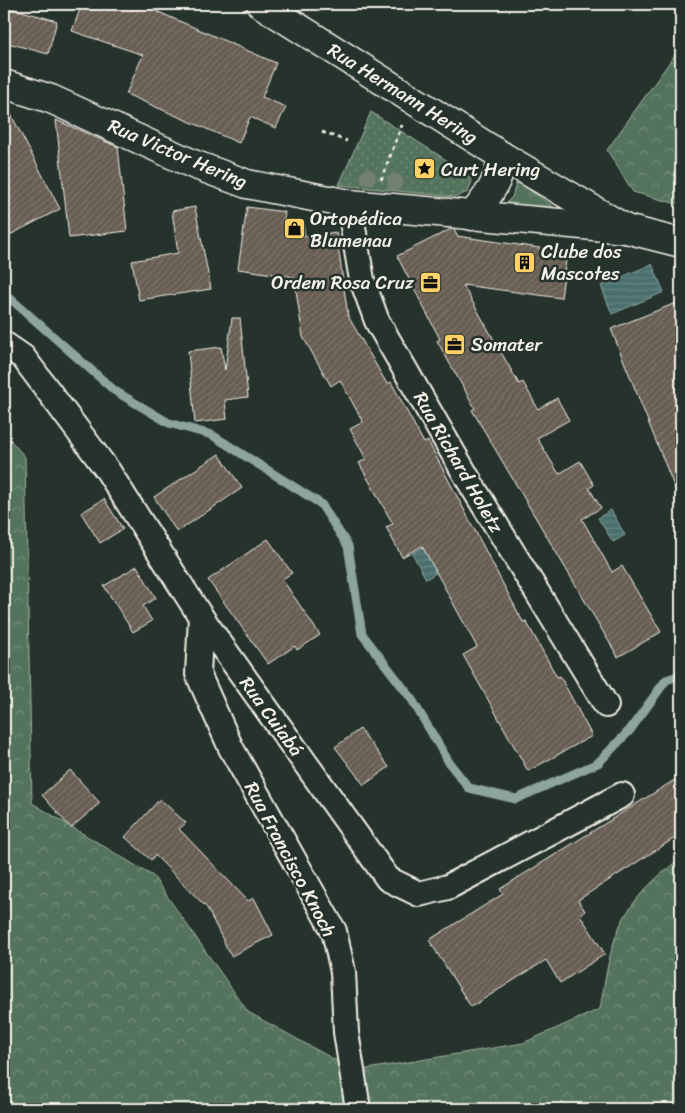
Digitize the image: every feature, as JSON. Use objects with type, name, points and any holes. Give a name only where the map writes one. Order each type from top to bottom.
[{"type":"street","name":"Rua Hermann Hering","points":[[261,4],[502,156],[626,229],[681,243]]},
{"type":"street","name":"Rua Victor Hering","points":[[4,84],[51,99],[193,164],[247,184],[361,205],[626,229]]},
{"type":"street","points":[[472,216],[496,185],[501,170],[502,156]]},
{"type":"street","name":"Rua Richard Holetz","points":[[361,205],[362,280],[377,321],[471,484],[606,705]]},
{"type":"street","name":"Rua Cuiabá","points":[[4,344],[22,357],[108,471],[200,617],[388,879],[419,894],[448,887],[622,795]]},
{"type":"street","name":"Rua Francisco Knoch","points":[[200,617],[198,674],[231,748],[334,931],[343,972],[346,1032],[358,1109]]},
{"type":"path","points":[[361,205],[412,99]]},
{"type":"path","points":[[322,132],[346,141]]},
{"type":"green space","points":[[681,46],[681,205],[633,192],[607,150]]},
{"type":"green space","points":[[371,112],[465,172],[472,181],[468,192],[456,197],[339,185]]},
{"type":"green space","points":[[517,181],[565,215],[501,208],[512,197]]},
{"type":"green space","points":[[4,433],[25,457],[32,803],[153,876],[248,1012],[355,1071],[523,1043],[600,1009],[615,937],[625,916],[650,884],[681,858],[681,1109],[4,1109]]},
{"type":"water","points":[[652,264],[664,292],[612,314],[601,286]]},
{"type":"water","points":[[611,510],[625,535],[613,542],[598,518]]},
{"type":"water","points":[[424,547],[438,572],[426,579],[412,553]]},
{"type":"building","points":[[82,4],[140,4],[276,63],[262,97],[286,107],[276,128],[250,117],[239,143],[126,94],[143,55],[72,31]]},
{"type":"building","points":[[4,6],[57,21],[48,54],[4,42]]},
{"type":"building","points":[[4,101],[60,209],[4,238]]},
{"type":"building","points":[[56,120],[118,147],[127,231],[69,238]]},
{"type":"building","points":[[195,207],[211,289],[139,300],[132,261],[178,253],[172,211]]},
{"type":"building","points":[[247,207],[285,212],[283,224],[303,222],[305,237],[336,232],[348,316],[387,384],[391,382],[424,443],[428,441],[523,622],[526,621],[557,677],[560,676],[592,736],[528,771],[463,655],[477,647],[422,546],[402,557],[386,527],[393,524],[359,463],[366,459],[350,429],[363,422],[340,380],[331,386],[303,337],[294,277],[238,269]]},
{"type":"building","points":[[454,229],[457,236],[567,252],[561,298],[463,285],[519,384],[523,382],[538,409],[557,398],[569,420],[537,438],[559,474],[580,461],[594,485],[589,488],[601,508],[582,519],[612,572],[622,566],[661,632],[618,657],[472,410],[475,408],[437,341],[440,339],[397,256]]},
{"type":"building","points":[[676,303],[681,315],[680,501],[611,329]]},
{"type":"building","points":[[232,318],[240,318],[248,397],[225,400],[227,419],[195,423],[188,351],[221,347],[225,370]]},
{"type":"building","points":[[219,454],[242,488],[177,532],[154,497]]},
{"type":"building","points":[[104,499],[123,529],[100,543],[81,513]]},
{"type":"building","points":[[268,539],[292,573],[282,579],[320,635],[297,650],[295,646],[268,664],[208,580]]},
{"type":"building","points":[[137,566],[156,598],[143,606],[152,621],[133,632],[104,586]]},
{"type":"building","points":[[360,729],[389,767],[364,785],[335,747]]},
{"type":"building","points":[[70,770],[100,803],[71,828],[42,795]]},
{"type":"building","points":[[681,776],[681,834],[578,900],[585,911],[580,915],[605,954],[560,983],[546,960],[471,1007],[429,940],[503,894],[500,889]]},
{"type":"building","points":[[160,799],[186,823],[179,829],[248,901],[254,898],[273,935],[231,956],[207,908],[155,855],[151,860],[125,837]]},
{"type":"waterway","points":[[4,293],[115,391],[169,423],[212,435],[321,504],[348,546],[362,634],[411,698],[450,764],[469,788],[516,799],[598,763],[630,730],[666,680],[681,675]]},
{"type":"place","name":"Curt Hering","points":[[425,169]]},
{"type":"place","name":"Ortopédica Blumenau","points":[[294,229]]},
{"type":"place","name":"Clube dos Mascotes","points":[[525,262]]},
{"type":"place","name":"Ordem Rosa Cruz","points":[[430,282]]},
{"type":"place","name":"Somater","points":[[455,344]]}]
